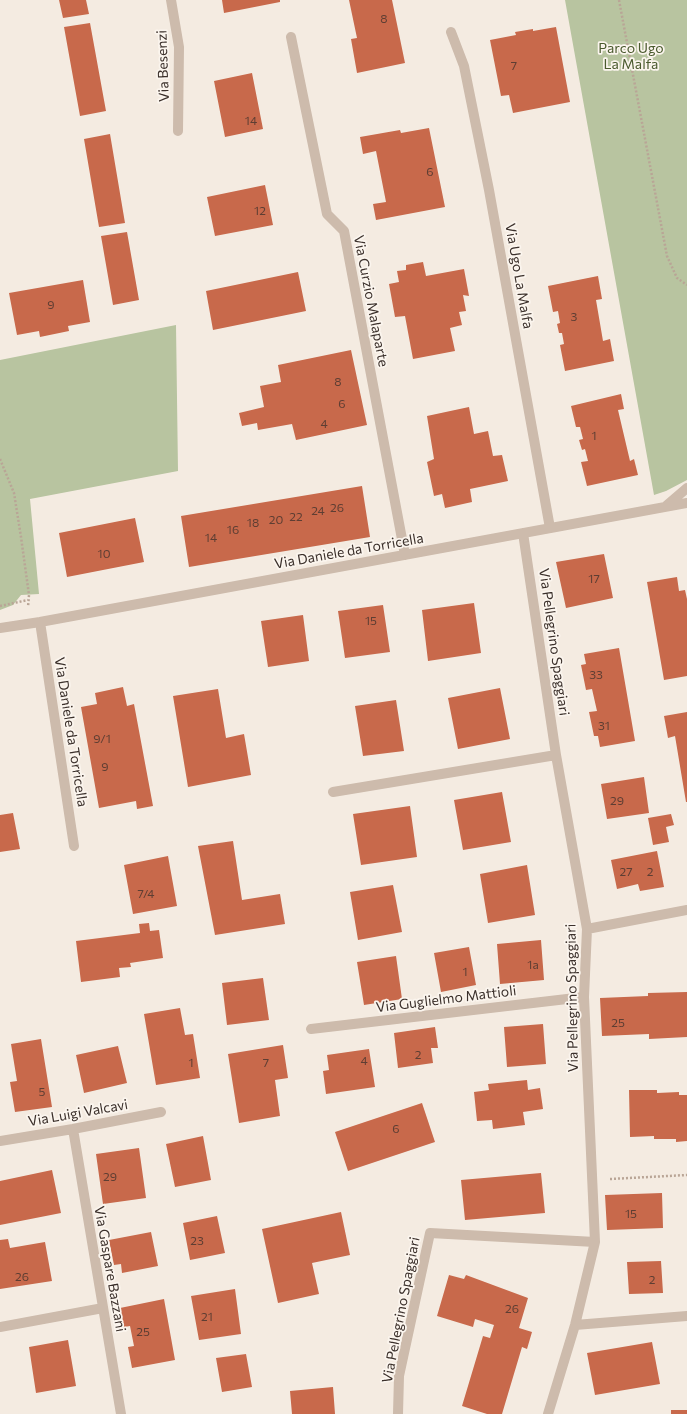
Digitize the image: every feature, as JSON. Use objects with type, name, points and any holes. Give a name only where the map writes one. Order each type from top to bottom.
[{"type":"street","name":"Via Besenzi","points":[[172,0],[179,47],[178,131]]},
{"type":"street","name":"Via Ugo La Malfa","points":[[451,32],[464,66],[489,190],[550,528]]},
{"type":"street","name":"Via Curzio Malaparte","points":[[291,37],[327,214],[344,231],[405,555]]},
{"type":"street","points":[[664,508],[687,488]]},
{"type":"street","name":"Via Daniele da Torricella","points":[[0,628],[40,622],[687,503]]},
{"type":"street","name":"Via Pellegrino Spaggiari","points":[[523,533],[556,755],[587,929],[584,997],[595,1242],[575,1325],[548,1414]]},
{"type":"street","name":"Via Daniele da Torricella","points":[[40,622],[74,846]]},
{"type":"street","points":[[333,792],[556,755]]},
{"type":"street","points":[[587,929],[687,910]]},
{"type":"street","name":"Via Guglielmo Mattioli","points":[[311,1029],[584,997]]},
{"type":"street","name":"Via Luigi Valcavi","points":[[0,1140],[73,1129],[161,1112]]},
{"type":"street","name":"Via Gaspare Bazzani","points":[[73,1129],[121,1414]]},
{"type":"street","name":"Via Pellegrino Spaggiari","points":[[398,1414],[399,1376],[430,1233],[595,1242]]},
{"type":"street","points":[[0,1326],[103,1308]]},
{"type":"street","points":[[575,1325],[687,1316]]},
{"type":"path","points":[[620,0],[667,256],[677,278],[687,285]]},
{"type":"path","points":[[0,459],[14,492],[29,595],[28,624]]},
{"type":"path","points":[[0,606],[28,600]]},
{"type":"path","points":[[592,1180],[687,1175]]},
{"type":"green space","name":"Parco Ugo La Malfa","points":[[565,0],[687,0],[687,480],[666,491],[654,495]]},
{"type":"green space","points":[[176,325],[178,471],[30,499],[39,594],[21,595],[13,605],[0,610],[0,360]]},
{"type":"building","points":[[59,0],[86,0],[89,14],[63,18]]},
{"type":"building","points":[[222,0],[280,0],[280,2],[224,13]]},
{"type":"building","points":[[349,0],[392,0],[405,63],[357,73],[351,39],[357,38]]},
{"type":"building","points":[[90,23],[106,111],[80,116],[64,27]]},
{"type":"building","points":[[556,27],[570,102],[513,113],[509,95],[501,96],[490,40],[516,35],[515,32]]},
{"type":"building","points":[[252,73],[263,129],[225,137],[214,81]]},
{"type":"building","points":[[429,128],[445,207],[376,220],[373,204],[386,202],[376,151],[363,154],[360,137],[400,130],[401,133]]},
{"type":"building","points":[[110,134],[125,223],[99,227],[84,139]]},
{"type":"building","points":[[265,185],[273,225],[215,236],[207,197]]},
{"type":"building","points":[[127,232],[139,300],[113,305],[101,236]]},
{"type":"building","points":[[423,262],[426,276],[464,269],[469,296],[463,295],[466,311],[459,312],[462,325],[450,328],[455,351],[413,359],[405,316],[395,317],[389,284],[399,282],[397,271],[406,270],[406,265]]},
{"type":"building","points":[[298,272],[306,311],[213,330],[206,291]]},
{"type":"building","points":[[598,276],[602,299],[596,300],[603,341],[610,339],[614,361],[565,371],[560,345],[564,344],[562,333],[559,333],[557,324],[560,323],[558,311],[553,312],[548,286]]},
{"type":"building","points":[[83,280],[90,322],[68,326],[69,331],[40,337],[39,331],[17,335],[9,293]]},
{"type":"building","points":[[351,350],[367,425],[296,440],[292,424],[258,430],[257,423],[242,426],[239,413],[264,407],[260,386],[281,382],[278,365]]},
{"type":"building","points":[[621,394],[624,409],[618,410],[630,461],[634,459],[638,475],[587,486],[581,462],[588,461],[585,449],[582,450],[579,440],[583,439],[580,427],[576,427],[571,406]]},
{"type":"building","points":[[469,407],[474,434],[488,431],[493,456],[502,455],[508,481],[470,489],[472,502],[445,508],[442,494],[434,496],[427,462],[434,459],[427,416]]},
{"type":"building","points":[[362,486],[370,537],[189,567],[181,516]]},
{"type":"building","points":[[135,518],[144,562],[67,577],[59,533]]},
{"type":"building","points":[[604,554],[613,598],[566,608],[556,562]]},
{"type":"building","points":[[677,577],[679,591],[685,590],[687,599],[687,676],[664,680],[647,582]]},
{"type":"building","points":[[474,603],[481,653],[428,661],[422,610]]},
{"type":"building","points":[[383,605],[390,652],[345,658],[338,611]]},
{"type":"building","points":[[303,615],[309,661],[268,667],[261,621]]},
{"type":"building","points":[[619,648],[635,741],[600,747],[598,736],[594,736],[589,712],[597,711],[592,689],[586,690],[581,665],[586,664],[584,654]]},
{"type":"building","points":[[123,687],[127,706],[134,704],[153,806],[137,809],[136,801],[99,808],[81,707],[97,704],[95,693]]},
{"type":"building","points":[[500,688],[510,739],[458,749],[448,698]]},
{"type":"building","points":[[218,689],[226,738],[244,734],[251,775],[188,787],[173,696]]},
{"type":"building","points":[[396,700],[404,751],[363,756],[355,706]]},
{"type":"building","points":[[687,712],[686,802],[675,736],[668,738],[664,716]]},
{"type":"building","points":[[644,777],[649,813],[607,819],[601,784]]},
{"type":"building","points":[[502,792],[511,842],[463,850],[454,800]]},
{"type":"building","points":[[410,806],[417,857],[361,865],[353,814]]},
{"type":"building","points":[[13,813],[20,849],[0,852],[0,815]]},
{"type":"building","points":[[671,814],[674,825],[666,827],[669,842],[653,845],[648,818]]},
{"type":"building","points":[[233,841],[242,900],[280,894],[285,924],[215,935],[198,846]]},
{"type":"building","points":[[657,851],[664,887],[640,891],[638,884],[617,889],[611,860]]},
{"type":"building","points":[[168,856],[177,906],[133,914],[124,865]]},
{"type":"building","points":[[527,865],[535,915],[488,923],[480,874]]},
{"type":"building","points":[[393,885],[402,932],[358,940],[350,892]]},
{"type":"building","points":[[149,923],[150,931],[159,930],[163,958],[130,963],[131,967],[119,968],[120,977],[81,982],[76,941],[140,933],[139,924]]},
{"type":"building","points":[[541,940],[544,980],[500,984],[497,944]]},
{"type":"building","points":[[469,947],[476,985],[441,992],[434,953]]},
{"type":"building","points":[[396,956],[402,999],[364,1005],[357,962]]},
{"type":"building","points":[[263,978],[269,1020],[227,1025],[222,983]]},
{"type":"building","points":[[687,992],[687,1037],[649,1039],[649,1034],[602,1036],[600,998],[648,996],[648,993]]},
{"type":"building","points":[[180,1008],[185,1035],[193,1034],[200,1078],[156,1085],[144,1014]]},
{"type":"building","points":[[543,1024],[546,1064],[507,1067],[504,1027]]},
{"type":"building","points":[[435,1027],[438,1048],[431,1048],[433,1063],[398,1068],[394,1033]]},
{"type":"building","points":[[41,1039],[52,1107],[15,1112],[10,1082],[17,1081],[11,1044]]},
{"type":"building","points":[[283,1045],[288,1078],[275,1080],[280,1116],[239,1123],[228,1054]]},
{"type":"building","points":[[118,1046],[127,1083],[84,1093],[76,1055]]},
{"type":"building","points":[[369,1049],[375,1087],[326,1094],[323,1071],[329,1070],[327,1055]]},
{"type":"building","points":[[527,1080],[528,1090],[540,1088],[543,1109],[523,1112],[525,1125],[493,1129],[492,1120],[477,1121],[474,1092],[489,1090],[488,1084]]},
{"type":"building","points":[[629,1090],[657,1090],[657,1093],[679,1092],[679,1095],[687,1095],[687,1141],[676,1142],[676,1139],[654,1139],[654,1136],[630,1137]]},
{"type":"building","points":[[422,1103],[435,1142],[348,1171],[335,1132]]},
{"type":"building","points":[[203,1136],[211,1180],[175,1187],[166,1144]]},
{"type":"building","points":[[139,1148],[146,1198],[103,1204],[96,1154]]},
{"type":"building","points":[[52,1170],[61,1213],[0,1225],[0,1181]]},
{"type":"building","points":[[541,1173],[545,1213],[465,1220],[461,1180]]},
{"type":"building","points":[[662,1193],[663,1228],[607,1230],[605,1195]]},
{"type":"building","points":[[341,1212],[350,1255],[312,1263],[319,1294],[278,1303],[262,1229]]},
{"type":"building","points":[[217,1216],[225,1253],[190,1260],[183,1223]]},
{"type":"building","points":[[151,1232],[158,1266],[122,1273],[121,1264],[114,1265],[109,1240]]},
{"type":"building","points":[[8,1239],[10,1248],[45,1242],[52,1281],[0,1289],[0,1240]]},
{"type":"building","points":[[661,1261],[663,1293],[629,1294],[627,1262]]},
{"type":"building","points":[[449,1275],[464,1279],[466,1275],[528,1298],[519,1328],[532,1332],[527,1349],[522,1347],[502,1414],[487,1414],[462,1406],[483,1336],[490,1338],[494,1325],[475,1319],[473,1327],[437,1316]]},
{"type":"building","points":[[235,1289],[241,1334],[199,1340],[191,1296]]},
{"type":"building","points":[[164,1299],[175,1360],[132,1368],[128,1347],[134,1346],[130,1326],[124,1327],[120,1308]]},
{"type":"building","points":[[68,1340],[76,1386],[36,1393],[29,1347]]},
{"type":"building","points":[[652,1342],[660,1384],[595,1395],[587,1353]]},
{"type":"building","points":[[246,1354],[252,1387],[222,1392],[216,1358]]},
{"type":"building","points":[[333,1387],[335,1414],[292,1414],[290,1391]]},
{"type":"building","points":[[671,1410],[687,1410],[687,1414],[671,1414]]}]
